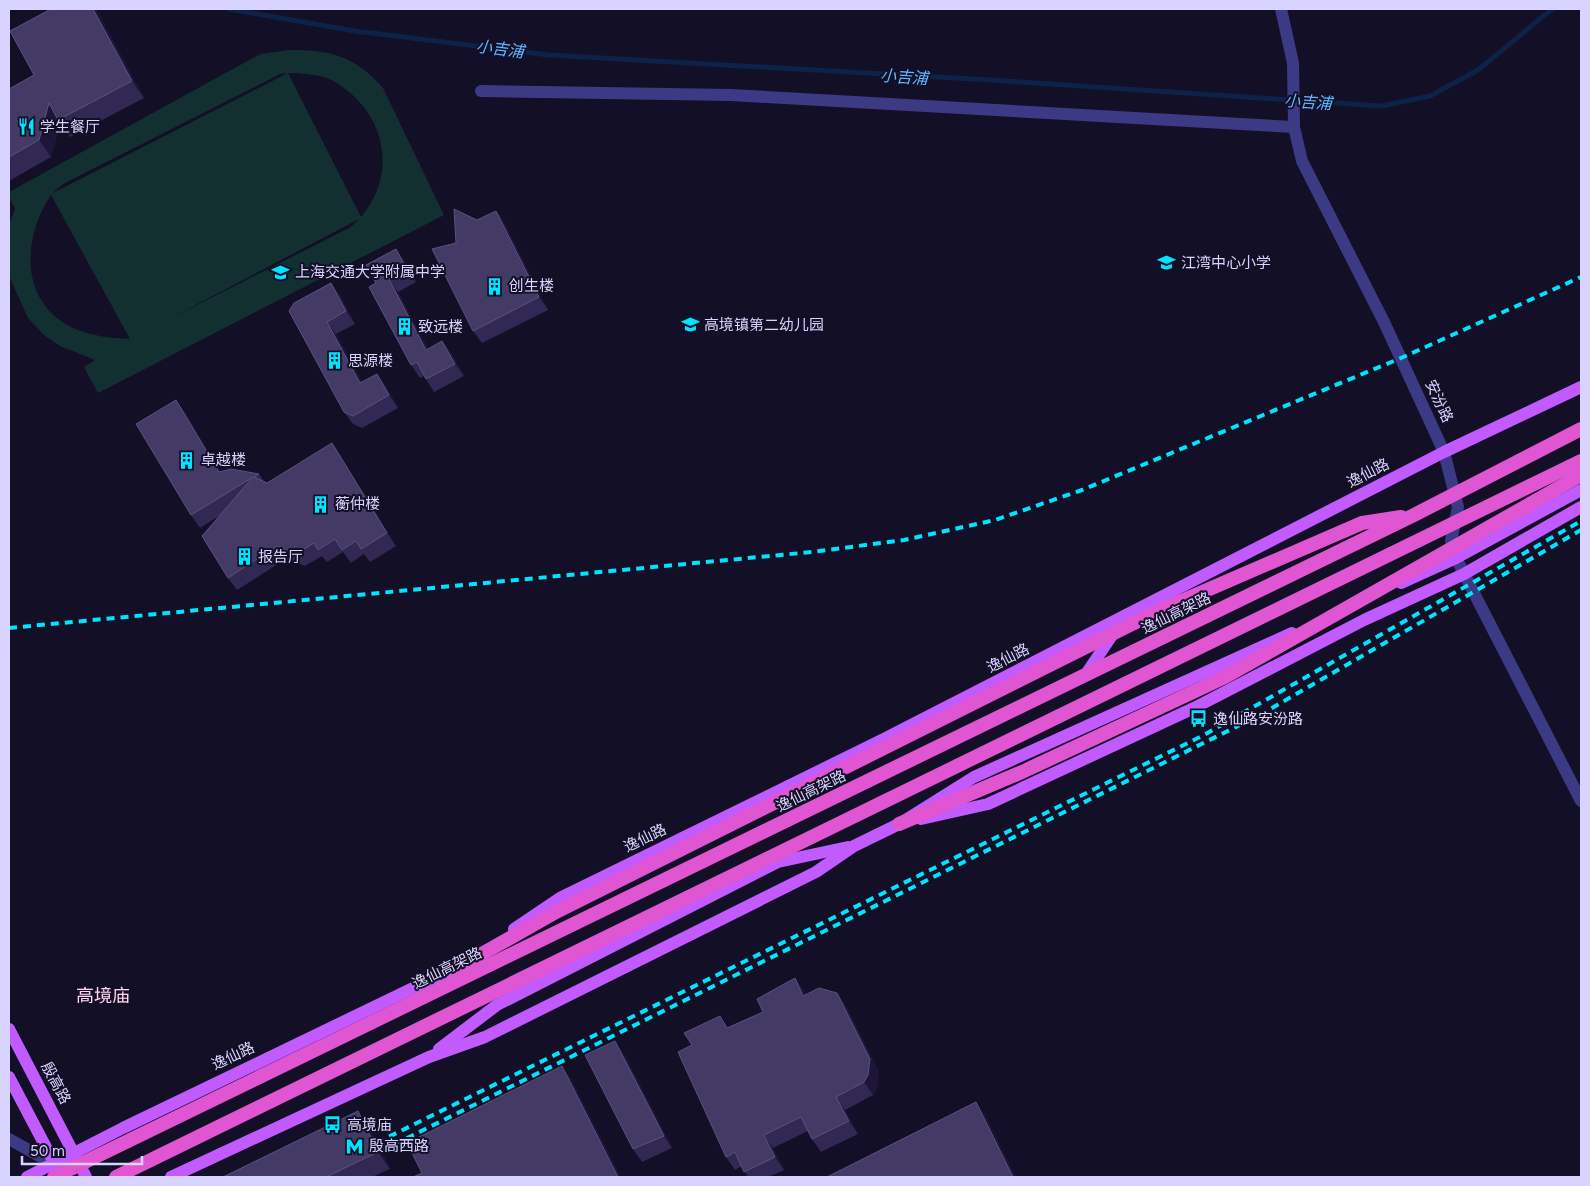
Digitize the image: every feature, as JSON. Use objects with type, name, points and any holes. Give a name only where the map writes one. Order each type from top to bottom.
[{"type":"highway","name":"逸仙高架路","points":[[54,1170],[1414,515],[1581,428]]},
{"type":"highway","points":[[116,1177],[1581,461]]},
{"type":"highway","points":[[898,824],[1022,772],[1225,678],[1581,475]]},
{"type":"highway","points":[[455,969],[586,897],[890,747],[1154,613],[1362,523],[1414,515]]},
{"type":"main road","name":"逸仙路","points":[[455,969],[560,898],[884,739],[1444,452],[1581,386]]},
{"type":"main road","name":"逸仙路","points":[[27,1177],[54,1170],[75,1152],[220,1080],[455,969],[563,928],[1581,428]]},
{"type":"main road","points":[[171,1177],[429,1057],[485,1037],[816,872],[854,846],[898,824],[974,777],[1456,558],[1581,490]]},
{"type":"main road","points":[[898,824],[988,804],[1194,708],[1364,620],[1464,574],[1581,507]]},
{"type":"main road","points":[[1088,671],[1123,618]]},
{"type":"main road","points":[[429,1057],[497,1005],[778,862],[854,846]]},
{"type":"main road","name":"殷高路","points":[[9,1029],[75,1152]]},
{"type":"main road","points":[[9,1078],[54,1170],[62,1177]]},
{"type":"main road","points":[[75,1152],[86,1177]]},
{"type":"street","name":"安汾路","points":[[1281,9],[1294,63],[1294,126],[1302,161],[1384,322],[1444,452],[1458,507],[1451,541],[1456,558],[1581,800]]},
{"type":"street","points":[[481,91],[731,95],[1294,126]]},
{"type":"street","points":[[9,1139],[54,1170],[68,1177]]},
{"type":"green space","points":[[288,50],[329,53],[352,62],[373,77],[383,88],[444,215],[98,393],[84,367],[95,360],[60,346],[44,335],[28,318],[9,276],[9,225],[15,209],[9,197],[9,192],[261,54]],"holes":[[[287,73],[53,193],[63,184],[280,74]],[[288,73],[315,75],[333,81],[351,93],[365,108],[375,125],[381,143],[383,162],[380,181],[373,199],[361,217]],[[51,195],[130,339],[101,336],[73,328],[55,317],[43,302],[35,286],[31,268],[31,249],[41,212]],[[359,219],[351,227],[169,319]]]},
{"type":"building","points":[[51,9],[93,9],[132,81],[58,120],[49,103],[39,140],[9,157],[9,89],[34,75],[10,31]]},
{"type":"building","name":"创生楼","points":[[454,209],[477,220],[496,211],[539,297],[473,331],[432,249],[456,243]]},
{"type":"building","name":"致远楼","points":[[396,249],[407,269],[389,279],[426,350],[442,341],[455,364],[426,379],[417,362],[411,365],[369,287],[376,283],[366,265]]},
{"type":"building","name":"思源楼","points":[[331,283],[346,311],[327,322],[360,383],[377,374],[389,395],[353,416],[344,412],[289,311],[294,303]]},
{"type":"building","points":[[176,400],[219,472],[231,469],[259,474],[254,477],[267,483],[332,443],[387,533],[361,549],[356,541],[342,550],[335,539],[318,550],[314,543],[296,554],[277,546],[228,578],[202,536],[253,477],[191,515],[136,424]]},
{"type":"building","points":[[795,978],[803,996],[819,988],[837,993],[870,1059],[868,1075],[864,1082],[836,1097],[849,1121],[812,1139],[801,1117],[764,1135],[775,1157],[744,1172],[735,1152],[726,1157],[678,1052],[692,1045],[684,1033],[720,1016],[727,1028],[763,1012],[757,999]]},
{"type":"building","points":[[615,1041],[664,1136],[633,1149],[585,1055]]},
{"type":"building","points":[[562,1066],[618,1177],[413,1177],[422,1173],[407,1143]]},
{"type":"building","points":[[976,1102],[1013,1177],[827,1177]]},
{"type":"building","points":[[358,1111],[378,1152],[326,1177],[223,1177]]},
{"type":"waterway","name":"小吉浦","points":[[229,9],[355,31],[549,55],[990,80],[1381,106],[1430,96],[1478,70],[1552,9]]},
{"type":"railway","points":[[9,628],[812,552],[904,540],[995,520],[1082,490],[1401,358],[1581,277]]},
{"type":"railway","points":[[364,1149],[1204,735],[1581,521]]},
{"type":"railway","points":[[369,1157],[1258,716],[1581,530]]},
{"type":"place","name":"学生餐厅","points":[[26,127]]},
{"type":"place","name":"江湾中心小学","points":[[1167,263]]},
{"type":"place","name":"上海交通大学附属中学","points":[[281,272]]},
{"type":"place","name":"创生楼","points":[[495,286]]},
{"type":"place","name":"高境镇第二幼儿园","points":[[690,325]]},
{"type":"place","name":"致远楼","points":[[404,327]]},
{"type":"place","name":"思源楼","points":[[334,361]]},
{"type":"place","name":"卓越楼","points":[[187,460]]},
{"type":"place","name":"蘅仲楼","points":[[321,504]]},
{"type":"place","name":"报告厅","points":[[244,557]]},
{"type":"place","name":"逸仙路安汾路","points":[[1199,719]]},
{"type":"place","name":"高境庙","points":[[333,1125]]},
{"type":"place","name":"殷高西路","points":[[355,1146]]},
{"type":"district","name":"高境庙","points":[[103,996]]}]
